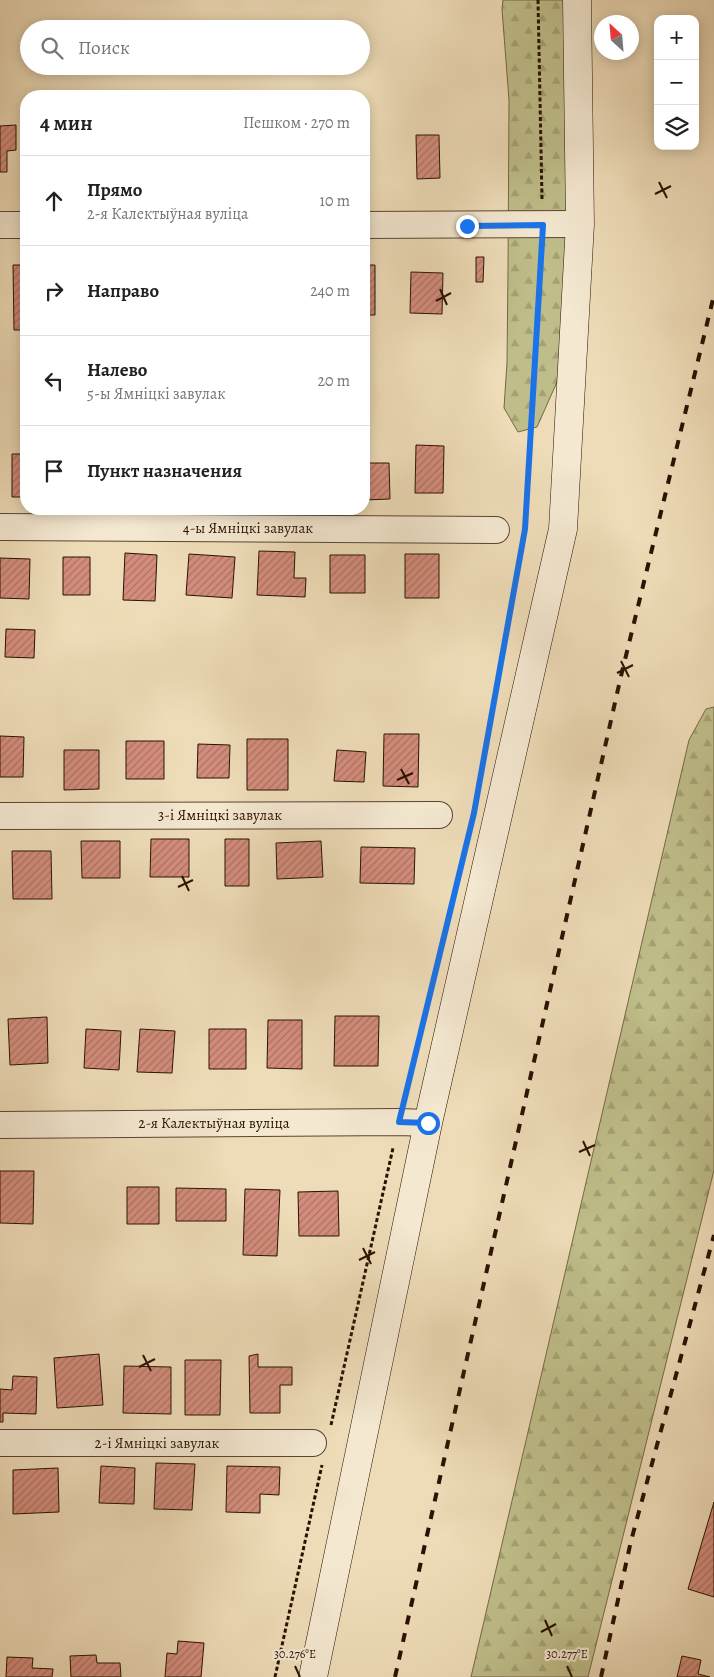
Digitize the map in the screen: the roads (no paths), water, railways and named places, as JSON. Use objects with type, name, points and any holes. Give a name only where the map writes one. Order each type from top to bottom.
[{"type":"main road","points":[[313,1677],[428,1123],[563,529],[580,224],[577,0]]},
{"type":"street","points":[[370,225],[580,224]]},
{"type":"street","points":[[0,225],[20,225]]},
{"type":"street","name":"4-ы Ямніцкі завулак","points":[[0,527],[496,530]]},
{"type":"street","name":"3-і Ямніцкі завулак","points":[[0,816],[439,815]]},
{"type":"street","name":"2-я Калектыўная вуліца","points":[[0,1124],[428,1123]]},
{"type":"street","name":"2-і Ямніцкі завулак","points":[[0,1443],[322,1446]]},
{"type":"railway","points":[[395,1677],[621,676],[714,295]]},
{"type":"railway","points":[[601,1677],[631,1541],[714,1235]]}]
